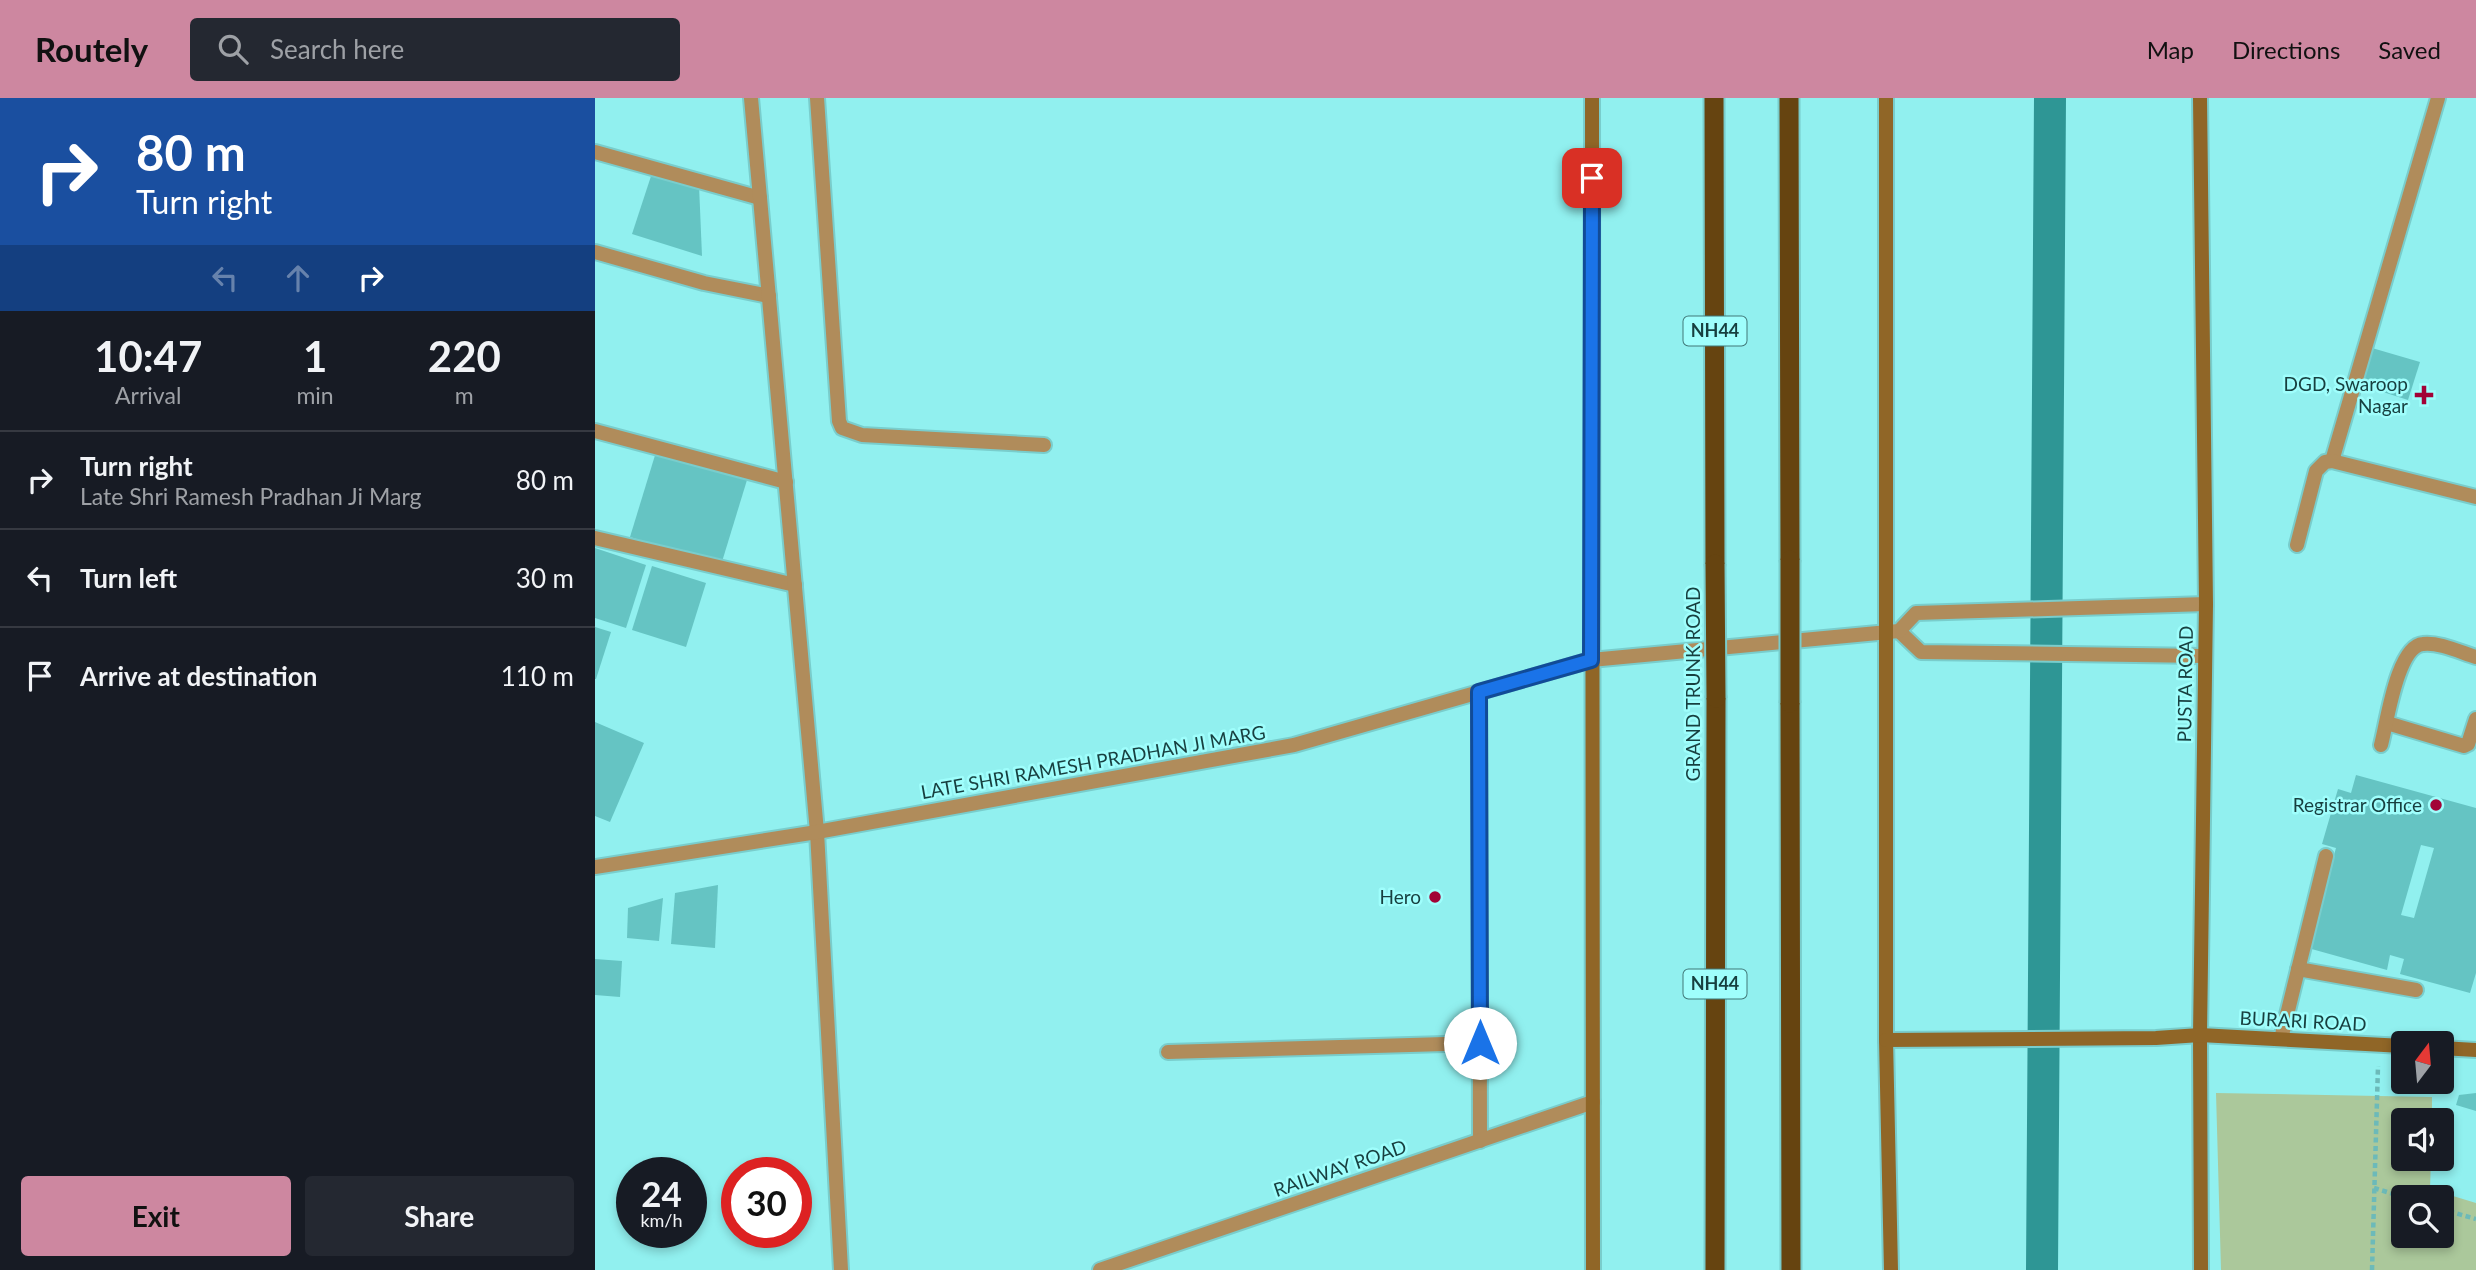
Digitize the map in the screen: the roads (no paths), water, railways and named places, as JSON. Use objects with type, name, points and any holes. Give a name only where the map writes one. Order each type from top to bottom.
[{"type":"highway","name":"GRAND TRUNK ROAD","points":[[1714,98],[1715,1270]]},
{"type":"highway","points":[[1789,98],[1791,1270]]},
{"type":"main road","points":[[1592,98],[1593,1270]]},
{"type":"main road","points":[[1886,98],[1893,632],[1886,1040],[1891,1270]]},
{"type":"main road","name":"PUSTA ROAD","points":[[2200,98],[2206,604],[2200,1035],[2201,1270]]},
{"type":"main road","name":"BURARI ROAD","points":[[1886,1040],[2156,1038],[2200,1035],[2391,1046]]},
{"type":"main road","points":[[2454,1049],[2476,1050]]},
{"type":"street","points":[[751,98],[817,832],[841,1270]]},
{"type":"street","points":[[817,98],[839,421],[842,428],[862,435],[1044,445]]},
{"type":"street","points":[[2332,461],[2438,98]]},
{"type":"street","points":[[595,152],[760,198]]},
{"type":"street","points":[[595,252],[704,283],[769,296]]},
{"type":"street","points":[[595,431],[786,482]]},
{"type":"street","points":[[2297,545],[2316,471],[2325,462],[2332,461],[2476,497]]},
{"type":"street","points":[[595,538],[795,585]]},
{"type":"street","points":[[2204,656],[1921,652],[1893,632],[1916,613],[2206,604]]},
{"type":"street","name":"LATE SHRI RAMESH PRADHAN JI MARG","points":[[595,867],[817,832],[1294,745],[1591,660],[1893,632]]},
{"type":"street","points":[[2381,745],[2399,673],[2410,650],[2419,644],[2430,644],[2476,657]]},
{"type":"street","points":[[1479,692],[1480,1141]]},
{"type":"street","points":[[2386,723],[2464,746],[2471,739],[2476,719]]},
{"type":"street","points":[[2281,1039],[2326,856]]},
{"type":"street","points":[[2298,969],[2416,990]]},
{"type":"street","points":[[1168,1052],[1480,1043]]},
{"type":"street","name":"RAILWAY ROAD","points":[[1100,1270],[1593,1102]]},
{"type":"waterway","points":[[2042,1270],[2050,98]]},
{"type":"place","name":"DGD, Swaroop Nagar","points":[[2424,395]]},
{"type":"place","name":"Registrar Office","points":[[2436,805]]},
{"type":"place","name":"Hero","points":[[1435,897]]}]
